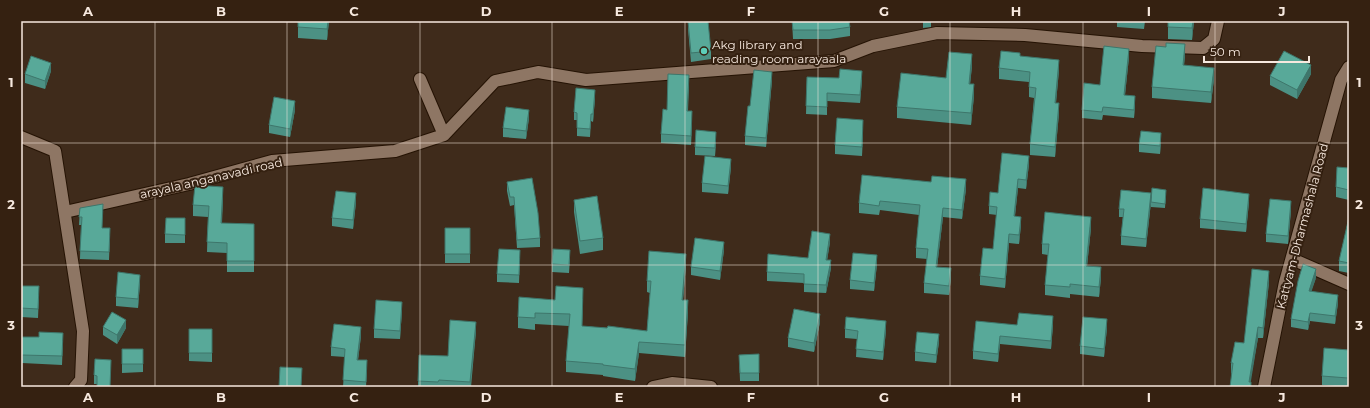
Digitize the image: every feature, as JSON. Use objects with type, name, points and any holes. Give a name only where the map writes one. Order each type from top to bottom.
[{"type":"street","name":"arayala anganavadi road","points":[[65,212],[189,184],[272,161],[395,151],[444,135],[495,81],[538,72],[586,80],[834,61],[874,46],[937,33],[1025,35],[1142,46],[1202,48],[1214,39],[1218,21]]},
{"type":"street","name":"Kattyam-Dharmashala Road","points":[[1264,387],[1285,282],[1341,80],[1349,67]]},
{"type":"street","points":[[420,79],[444,135]]},
{"type":"street","points":[[21,138],[55,151],[83,331],[81,380],[75,387]]},
{"type":"street","points":[[1292,259],[1349,284]]},
{"type":"street","points":[[653,387],[672,383],[711,387]]},
{"type":"building","points":[[298,21],[328,21],[327,29],[298,27]]},
{"type":"building","points":[[688,21],[708,21],[711,51],[691,53]]},
{"type":"building","points":[[792,21],[849,21],[850,27],[830,30],[793,30]]},
{"type":"building","points":[[1168,21],[1193,21],[1192,28],[1168,27]]},
{"type":"building","points":[[1166,43],[1185,44],[1183,65],[1214,68],[1211,92],[1152,87],[1156,46],[1166,47]]},
{"type":"building","points":[[1104,46],[1129,49],[1124,95],[1135,96],[1134,110],[1103,107],[1102,112],[1082,110],[1084,83],[1100,85]]},
{"type":"building","points":[[1001,51],[1020,53],[1020,56],[1059,60],[1055,103],[1059,103],[1055,147],[1030,144],[1036,88],[1029,87],[1030,72],[999,68]]},
{"type":"building","points":[[1284,51],[1311,65],[1297,90],[1270,76]]},
{"type":"building","points":[[949,52],[972,54],[969,84],[974,84],[971,113],[897,107],[901,73],[946,78]]},
{"type":"building","points":[[31,56],[51,63],[45,81],[25,74]]},
{"type":"building","points":[[840,69],[862,71],[860,95],[827,93],[827,107],[806,106],[807,77],[839,78]]},
{"type":"building","points":[[754,70],[772,72],[766,138],[745,136]]},
{"type":"building","points":[[668,74],[689,75],[687,111],[692,111],[691,136],[661,134],[663,109],[667,110]]},
{"type":"building","points":[[576,88],[595,90],[590,129],[577,128],[577,113],[574,112]]},
{"type":"building","points":[[274,97],[295,101],[290,129],[269,125]]},
{"type":"building","points":[[506,107],[529,110],[526,131],[503,128]]},
{"type":"building","points":[[837,118],[863,120],[862,147],[835,145]]},
{"type":"building","points":[[696,130],[716,132],[715,148],[695,147]]},
{"type":"building","points":[[1141,131],[1161,133],[1160,146],[1139,144]]},
{"type":"building","points":[[1002,153],[1029,156],[1026,180],[1018,179],[1014,216],[1021,217],[1019,235],[1009,234],[1005,279],[980,276],[983,248],[993,249],[997,207],[989,206],[990,192],[998,193]]},
{"type":"building","points":[[705,156],[731,159],[728,186],[702,183]]},
{"type":"building","points":[[1337,167],[1349,168],[1349,190],[1336,187]]},
{"type":"building","points":[[862,175],[931,182],[932,176],[966,179],[962,210],[943,208],[936,267],[951,268],[949,286],[924,283],[928,249],[916,248],[920,205],[880,201],[879,206],[859,203]]},
{"type":"building","points":[[532,178],[538,213],[540,238],[517,240],[514,197],[510,197],[507,182]]},
{"type":"building","points":[[195,185],[223,187],[221,223],[254,224],[254,261],[227,261],[227,243],[207,242],[209,206],[193,205]]},
{"type":"building","points":[[1152,188],[1166,190],[1165,204],[1151,202]]},
{"type":"building","points":[[1203,188],[1249,194],[1246,224],[1200,219]]},
{"type":"building","points":[[1121,190],[1151,193],[1146,239],[1121,236],[1124,209],[1119,209]]},
{"type":"building","points":[[336,191],[356,193],[353,220],[332,218]]},
{"type":"building","points":[[597,196],[603,238],[580,241],[574,200]]},
{"type":"building","points":[[1270,199],[1291,201],[1288,236],[1266,234]]},
{"type":"building","points":[[103,204],[102,228],[110,228],[109,252],[80,251],[82,217],[79,217],[80,208]]},
{"type":"building","points":[[1045,212],[1091,217],[1086,266],[1101,267],[1099,287],[1070,284],[1070,287],[1045,285],[1049,244],[1042,244]]},
{"type":"building","points":[[1349,217],[1349,263],[1339,261]]},
{"type":"building","points":[[166,218],[185,218],[185,235],[165,234]]},
{"type":"building","points":[[445,228],[470,228],[470,254],[445,254]]},
{"type":"building","points":[[812,231],[830,234],[826,260],[831,260],[826,285],[804,284],[804,274],[767,272],[768,254],[808,258]]},
{"type":"building","points":[[695,238],[724,242],[720,271],[691,267]]},
{"type":"building","points":[[499,249],[520,250],[519,275],[497,274]]},
{"type":"building","points":[[553,249],[570,250],[569,265],[552,264]]},
{"type":"building","points":[[649,251],[686,254],[682,300],[688,300],[685,345],[639,342],[635,369],[603,364],[566,361],[570,314],[535,313],[535,318],[518,317],[519,297],[555,300],[556,286],[583,288],[582,326],[607,328],[608,326],[647,331],[651,281],[647,281]]},
{"type":"building","points":[[853,253],[877,255],[874,283],[850,280]]},
{"type":"building","points":[[1303,264],[1316,269],[1309,291],[1338,295],[1335,316],[1310,313],[1308,322],[1291,319],[1298,281]]},
{"type":"building","points":[[1252,269],[1269,271],[1263,328],[1258,327],[1249,382],[1251,382],[1251,387],[1230,387],[1233,363],[1231,363],[1235,342],[1244,343]]},
{"type":"building","points":[[118,272],[140,275],[138,299],[116,297]]},
{"type":"building","points":[[21,286],[39,286],[38,309],[21,308]]},
{"type":"building","points":[[376,300],[402,302],[400,331],[374,329]]},
{"type":"building","points":[[794,309],[820,314],[814,343],[788,338]]},
{"type":"building","points":[[112,312],[126,320],[117,335],[103,327]]},
{"type":"building","points":[[1019,313],[1053,316],[1051,341],[1000,336],[998,354],[973,351],[976,321],[1017,325]]},
{"type":"building","points":[[846,317],[886,321],[883,352],[856,349],[858,331],[845,329]]},
{"type":"building","points":[[1083,317],[1107,319],[1104,349],[1080,346]]},
{"type":"building","points":[[450,320],[476,322],[470,382],[439,380],[438,382],[418,381],[419,355],[448,356]]},
{"type":"building","points":[[334,324],[361,327],[357,360],[367,360],[366,382],[343,380],[345,349],[331,347]]},
{"type":"building","points":[[189,329],[212,329],[212,353],[189,353]]},
{"type":"building","points":[[39,332],[63,333],[62,356],[22,355],[21,359],[21,337],[39,337]]},
{"type":"building","points":[[917,332],[939,334],[936,355],[915,352]]},
{"type":"building","points":[[1324,348],[1349,350],[1348,378],[1322,376]]},
{"type":"building","points":[[122,349],[143,349],[143,364],[122,364]]},
{"type":"building","points":[[759,354],[759,373],[740,373],[739,355]]},
{"type":"building","points":[[95,359],[111,360],[110,387],[97,387],[97,376],[94,375]]},
{"type":"building","points":[[280,367],[302,368],[301,387],[279,387]]},
{"type":"place","name":"Akg library and reading room arayaala","points":[[704,51]]}]
